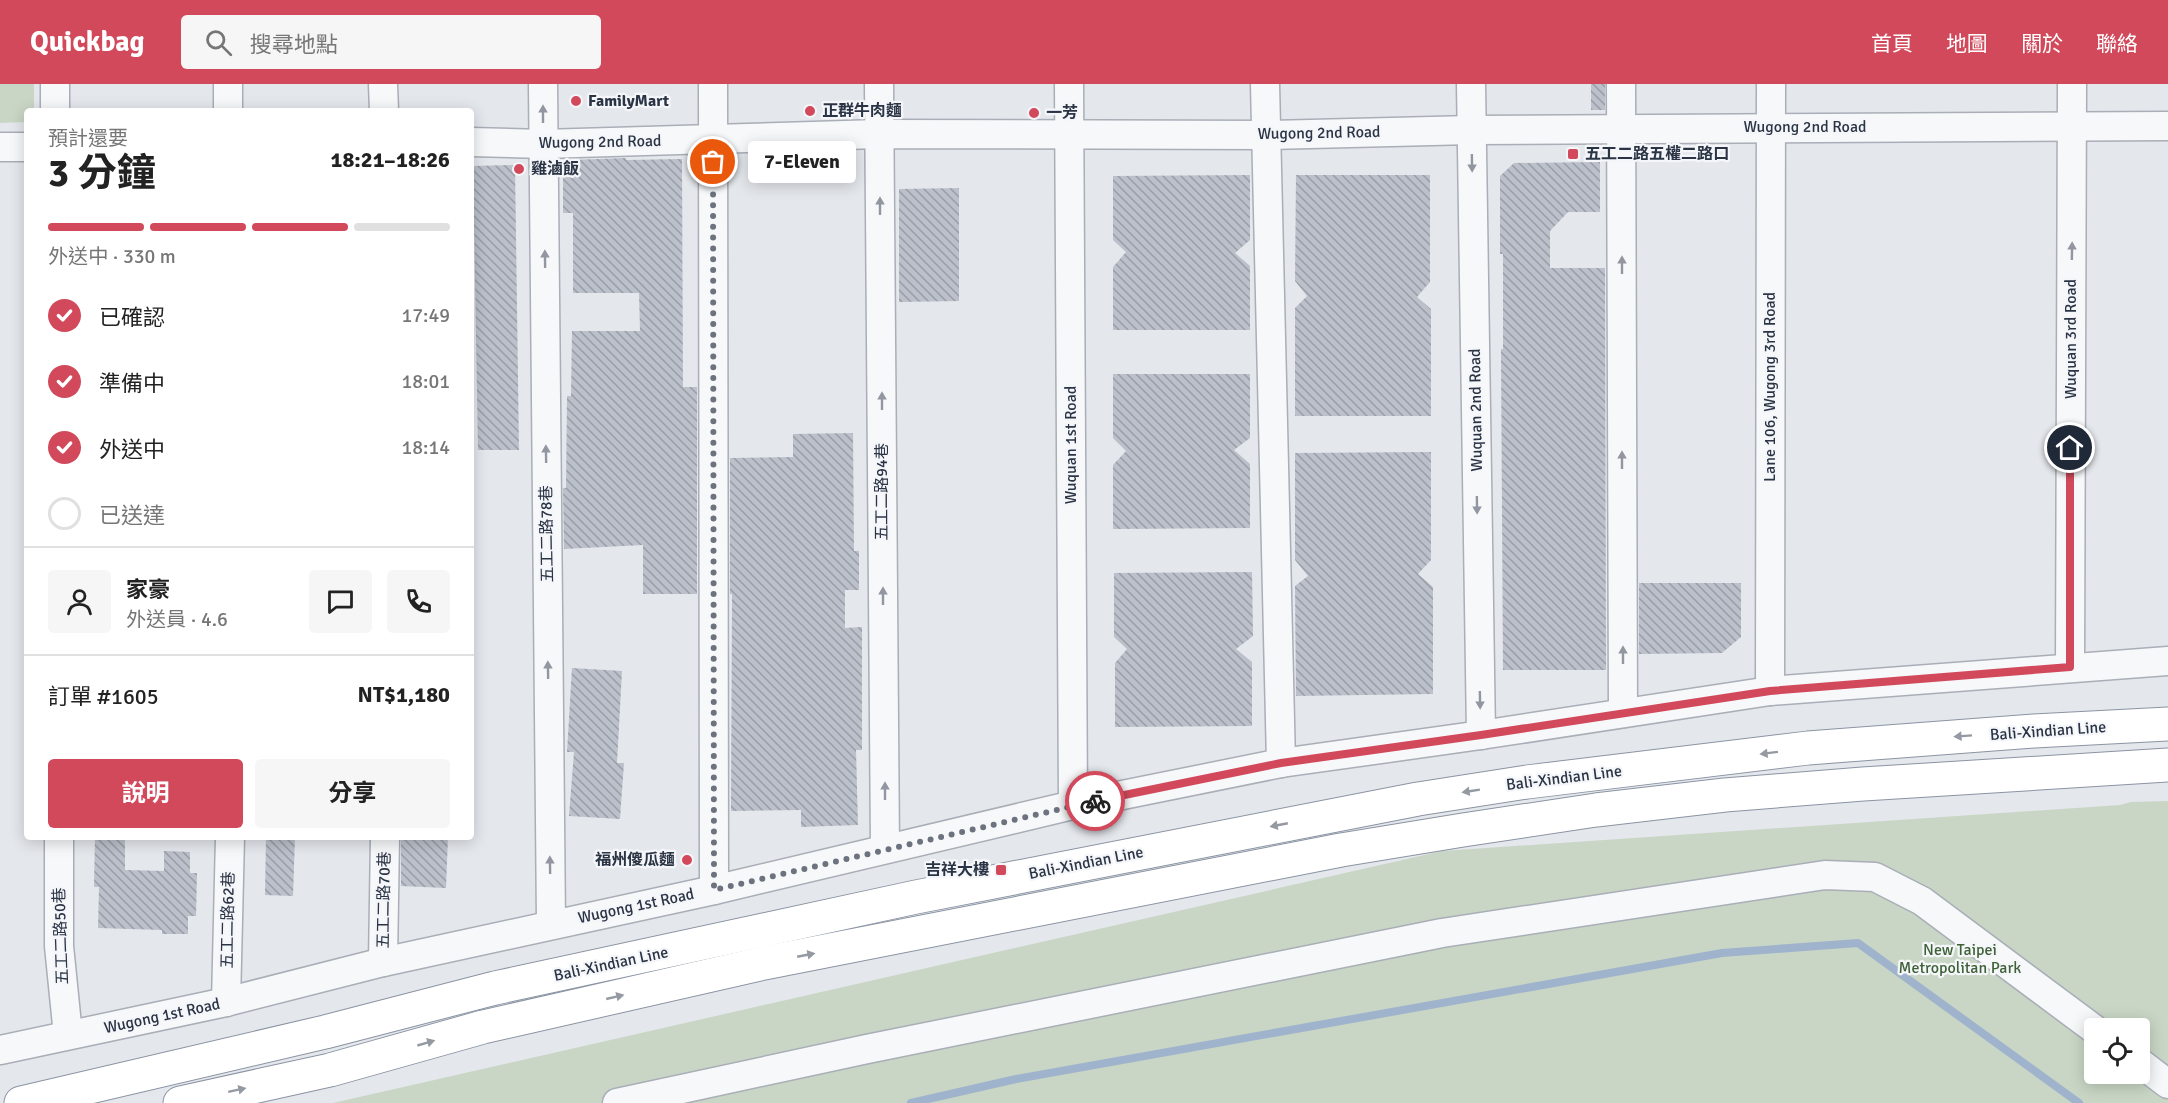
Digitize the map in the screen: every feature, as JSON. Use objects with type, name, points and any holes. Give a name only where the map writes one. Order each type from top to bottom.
[{"type":"highway","name":"Bali-Xindian Line","points":[[21,1103],[325,1032],[507,986],[916,897],[1418,799],[1527,782],[1808,748],[2034,731],[2168,724]]},
{"type":"highway","name":"Bali-Xindian Line","points":[[180,1103],[330,1070],[483,1027],[764,963],[1352,848],[1596,810],[1725,795],[2168,765]]},
{"type":"street","points":[[55,84],[55,108]]},
{"type":"street","points":[[228,84],[228,108]]},
{"type":"street","points":[[383,84],[384,108]]},
{"type":"street","name":"五工二路78巷","points":[[543,84],[551,924]]},
{"type":"street","points":[[713,84],[714,890]]},
{"type":"street","name":"五工二路94巷","points":[[879,84],[885,849]]},
{"type":"street","name":"Wuquan 1st Road","points":[[1069,84],[1072,805]]},
{"type":"street","points":[[1265,84],[1281,763]]},
{"type":"street","name":"Wuquan 2nd Road","points":[[1471,84],[1481,735]]},
{"type":"street","points":[[1621,84],[1623,713]]},
{"type":"street","name":"Lane 106, Wugong 3rd Road","points":[[1770,691],[1771,84]]},
{"type":"street","name":"Wuquan 3rd Road","points":[[2070,667],[2072,84]]},
{"type":"street","name":"Wugong 2nd Road","points":[[474,142],[543,144],[879,134],[1266,135],[1472,130],[2168,126]]},
{"type":"street","points":[[0,147],[24,147]]},
{"type":"street","name":"Wugong 1st Road","points":[[0,1050],[226,1002],[383,962],[714,890],[1072,805],[1281,763],[1770,691],[2168,661]]},
{"type":"street","name":"五工二路50巷","points":[[59,840],[59,946],[68,1035]]},
{"type":"street","name":"五工二路62巷","points":[[226,1002],[230,840]]},
{"type":"street","name":"五工二路70巷","points":[[383,962],[385,840]]},
{"type":"street","points":[[617,1103],[867,1049],[1442,933],[1825,875],[1875,877],[1922,901],[2084,1022]]},
{"type":"street","points":[[2150,1070],[2168,1084]]},
{"type":"green space","points":[[0,84],[34,84],[34,108],[24,108],[24,122],[0,123]]},
{"type":"green space","name":"New Taipei Metropolitan Park","points":[[2168,801],[2168,1103],[333,1103],[1442,851],[2120,805],[2131,802]]},
{"type":"building","points":[[1591,84],[1605,84],[1605,110],[1591,110]]},
{"type":"building","points":[[626,158],[626,160],[682,159],[683,387],[697,387],[697,594],[643,594],[643,545],[564,549],[563,488],[566,488],[567,396],[571,396],[572,331],[640,331],[639,293],[573,293],[573,213],[563,213],[563,169],[571,160]]},
{"type":"building","points":[[1600,162],[1600,212],[1568,212],[1550,231],[1550,268],[1605,268],[1606,670],[1503,670],[1501,349],[1503,349],[1503,254],[1500,254],[1500,176],[1514,163]]},
{"type":"building","points":[[515,165],[519,450],[478,450],[474,166]]},
{"type":"building","points":[[1250,175],[1250,240],[1235,253],[1250,266],[1250,330],[1113,330],[1113,267],[1126,252],[1113,240],[1113,176]]},
{"type":"building","points":[[1296,175],[1430,175],[1430,282],[1417,297],[1431,309],[1431,416],[1295,416],[1295,308],[1307,296],[1295,281]]},
{"type":"building","points":[[959,188],[959,301],[899,302],[899,189]]},
{"type":"building","points":[[1113,374],[1250,374],[1250,438],[1234,450],[1250,464],[1250,528],[1113,529],[1113,465],[1126,451],[1113,438]]},
{"type":"building","points":[[853,433],[854,551],[859,551],[859,590],[845,590],[845,628],[862,627],[862,750],[856,750],[858,825],[801,827],[801,810],[731,811],[730,458],[793,457],[793,434]]},
{"type":"building","points":[[1431,452],[1431,560],[1418,574],[1433,587],[1433,694],[1296,696],[1295,586],[1308,576],[1295,560],[1295,453]]},
{"type":"building","points":[[1252,572],[1253,636],[1236,649],[1252,662],[1252,726],[1115,727],[1115,663],[1127,649],[1114,637],[1114,573]]},
{"type":"building","points":[[1639,583],[1741,583],[1741,637],[1722,653],[1639,654]]},
{"type":"building","points":[[572,668],[622,671],[617,763],[624,763],[620,819],[569,816],[574,752],[567,752]]},
{"type":"building","points":[[95,840],[125,840],[125,870],[164,871],[164,851],[190,852],[190,873],[197,873],[196,916],[188,916],[188,934],[162,934],[162,930],[98,928],[99,887],[94,887]]},
{"type":"building","points":[[266,840],[295,840],[293,896],[265,895]]},
{"type":"building","points":[[401,840],[448,840],[446,888],[401,886]]},
{"type":"waterway","points":[[911,1103],[1016,1079],[1722,953],[1858,943],[2079,1103]]},
{"type":"way so far","points":[[713,162],[714,890],[1095,801]]},
{"type":"place","name":"FamilyMart","points":[[576,101]]},
{"type":"place","name":"正群牛肉麵","points":[[810,111]]},
{"type":"place","name":"一芳","points":[[1034,113]]},
{"type":"place","name":"五工二路五權二路口","points":[[1573,154]]},
{"type":"place","name":"7-Eleven","points":[[713,162]]},
{"type":"place","name":"雞滷飯","points":[[519,169]]},
{"type":"place","name":"福州傻瓜麵","points":[[687,860]]},
{"type":"place","name":"吉祥大樓","points":[[1001,870]]},
{"type":"route","points":[[1095,801],[1281,763],[1770,691],[2070,667],[2070,448]]}]
